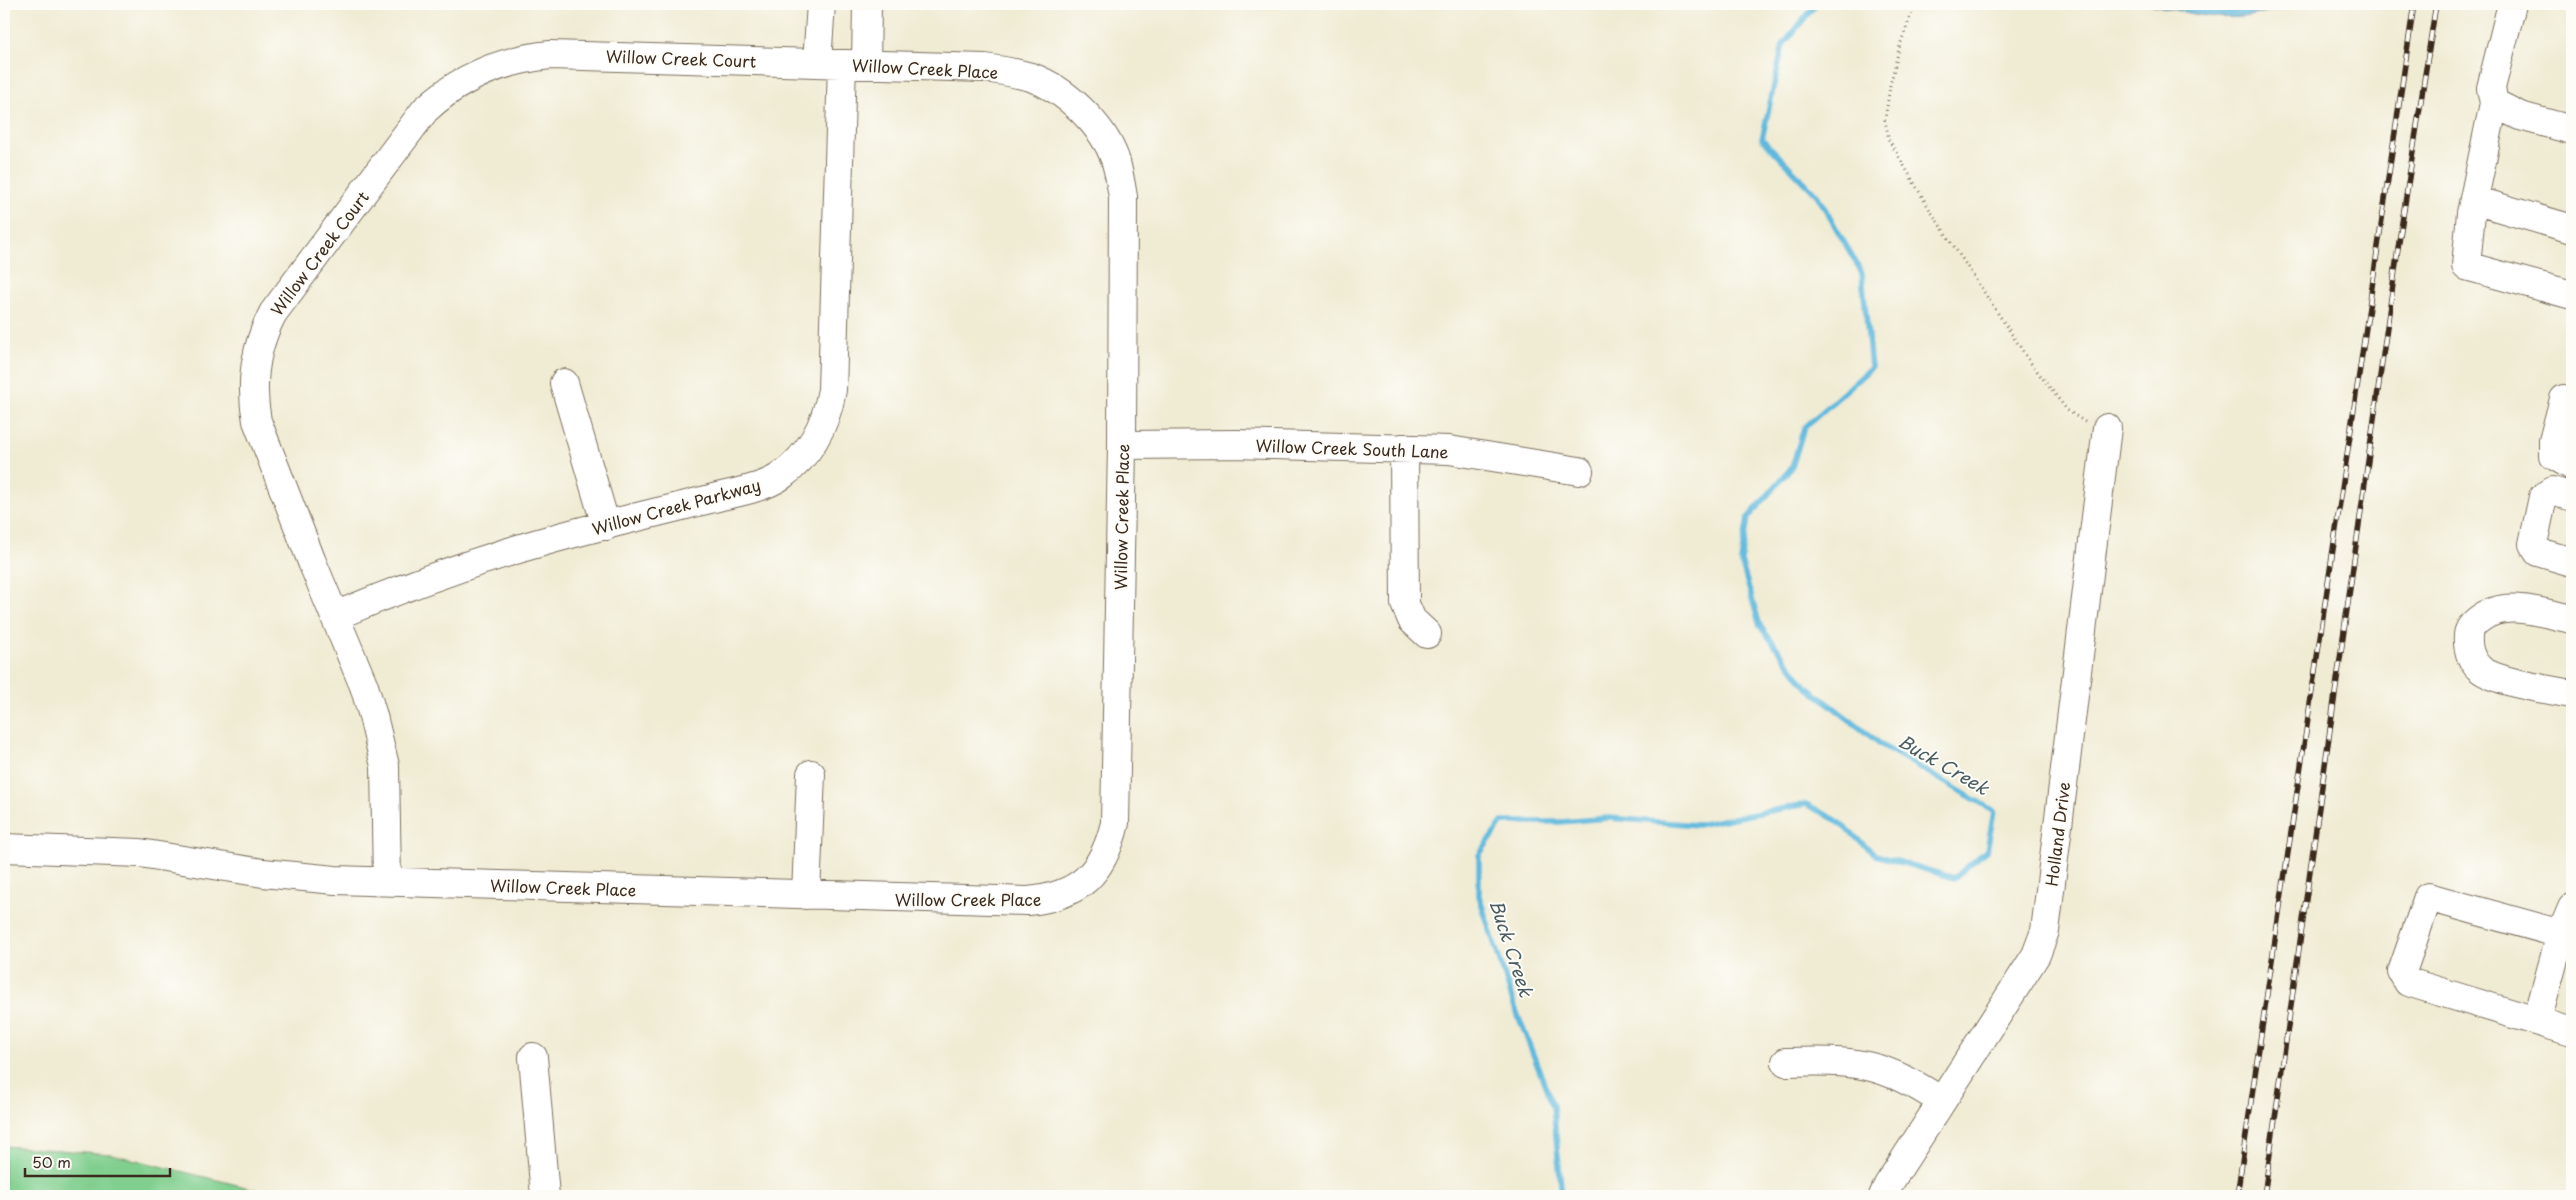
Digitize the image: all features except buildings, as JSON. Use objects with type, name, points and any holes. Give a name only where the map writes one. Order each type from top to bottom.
[{"type":"street","name":"Willow Creek Parkway","points":[[335,616],[466,564],[744,490],[771,481],[780,477],[797,462],[818,434],[828,412],[832,390],[841,63],[820,4]]},
{"type":"street","name":"Willow Creek Parkway","points":[[841,63],[867,4]]},
{"type":"street","points":[[2512,4],[2490,88],[2494,103],[2474,200],[2466,266],[2572,295]]},
{"type":"street","name":"Willow Creek Court","points":[[387,880],[385,766],[364,686],[280,483],[257,421],[253,398],[253,377],[261,338],[273,313],[425,110],[441,94],[476,73],[525,57],[550,55],[841,63]]},
{"type":"street","name":"Willow Creek Place","points":[[4,848],[140,852],[263,873],[336,880],[387,880],[1028,901],[1050,899],[1070,892],[1097,868],[1109,847],[1115,823],[1122,445],[1123,197],[1120,177],[1108,146],[1078,108],[1060,93],[1032,78],[985,68],[841,63]]},
{"type":"street","points":[[2494,103],[2520,116],[2572,130]]},
{"type":"street","points":[[2474,200],[2572,229]]},
{"type":"street","points":[[564,383],[606,526]]},
{"type":"street","points":[[2572,402],[2564,399],[2553,441],[2553,455],[2572,466]]},
{"type":"street","name":"Holland Drive","points":[[1883,1196],[1888,1185],[2036,955],[2045,931],[2107,428]]},
{"type":"street","name":"Willow Creek South Lane","points":[[1122,445],[1236,444],[1404,448],[1476,453],[1579,471]]},
{"type":"street","points":[[1404,448],[1405,604],[1412,620],[1427,634]]},
{"type":"street","points":[[2572,498],[2552,491],[2544,498],[2533,544],[2538,552],[2572,562]]},
{"type":"street","points":[[2572,619],[2509,608],[2485,614],[2468,632],[2467,647],[2478,668],[2506,680],[2572,694]]},
{"type":"street","points":[[806,895],[811,774]]},
{"type":"street","points":[[2567,935],[2428,897],[2402,972],[2408,982],[2572,1032]]},
{"type":"street","points":[[2537,1021],[2567,935],[2572,908]]},
{"type":"street","points":[[533,1057],[545,1196]]},
{"type":"street","points":[[1786,1062],[1834,1061],[1869,1066],[1896,1074],[1942,1102]]},
{"type":"path","points":[[1915,4],[1900,45],[1890,86],[1885,120],[1889,140],[1930,210],[2030,362],[2067,410],[2087,424],[2107,428]]},
{"type":"green space","points":[[4,1146],[111,1154],[270,1193],[273,1196],[4,1196]]},
{"type":"water","points":[[2150,4],[2284,4],[2252,16],[2218,17]]},
{"type":"waterway","name":"Buck Creek","points":[[1562,1196],[1553,1106],[1514,1005],[1479,896],[1479,855],[1502,822],[1560,822],[1609,818],[1697,825],[1806,804],[1836,820],[1876,855],[1954,878],[1987,850],[1994,811],[1883,746],[1806,686],[1760,626],[1741,561],[1748,518],[1792,467],[1804,428],[1871,368],[1862,273],[1817,195],[1762,139],[1783,45],[1816,4]]},
{"type":"railway","points":[[2237,1196],[2414,4]]},
{"type":"railway","points":[[2264,1196],[2399,242],[2436,4]]}]
